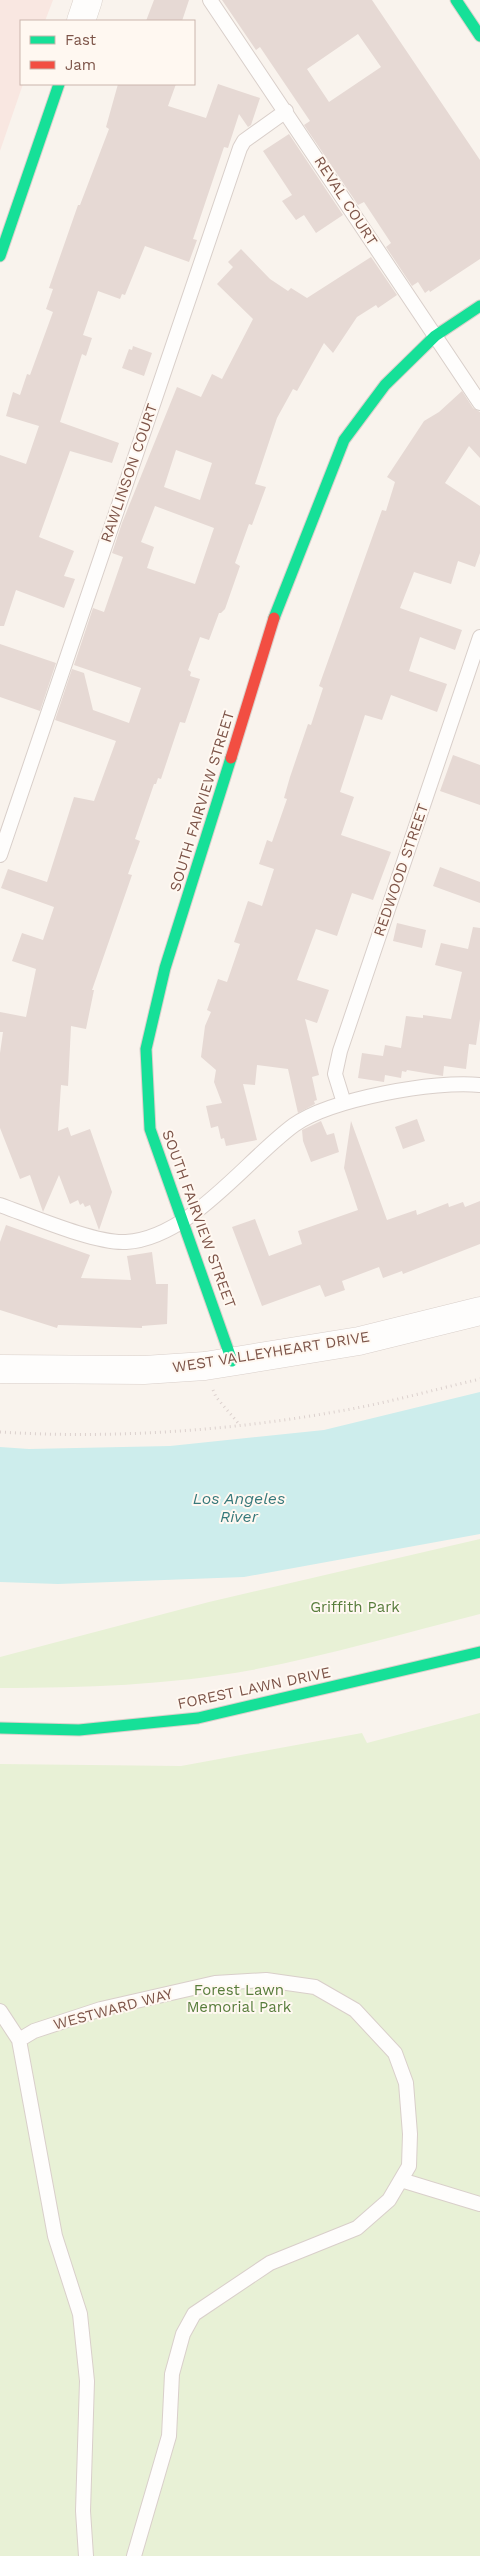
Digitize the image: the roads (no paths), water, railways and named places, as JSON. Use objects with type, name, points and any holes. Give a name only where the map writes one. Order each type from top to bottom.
[{"type":"street","points":[[80,20],[88,0]]},
{"type":"street","points":[[456,0],[480,36]]},
{"type":"street","points":[[0,256],[59,85]]},
{"type":"street","name":"SOUTH FAIRVIEW STREET","points":[[232,1361],[222,1328],[150,1130],[146,1049],[165,968],[277,610],[344,440],[385,385],[435,336],[480,306]]},
{"type":"street","name":"WEST VALLEYHEART DRIVE","points":[[0,1369],[144,1370],[205,1366],[359,1341],[480,1311]]},
{"type":"street","name":"FOREST LAWN DRIVE","points":[[0,1728],[79,1730],[198,1718],[480,1652]]},
{"type":"lane","name":"REVAL COURT","points":[[210,0],[480,403]]},
{"type":"lane","name":"RAWLINSON COURT","points":[[0,854],[240,148],[244,141],[286,111]]},
{"type":"lane","name":"REDWOOD STREET","points":[[344,1102],[335,1074],[340,1051],[480,637]]},
{"type":"lane","points":[[0,1205],[97,1238],[125,1242],[147,1239],[182,1221],[297,1124],[344,1102],[405,1089],[467,1084],[480,1085]]},
{"type":"lane","name":"WESTWARD WAY","points":[[19,2040],[34,2031],[101,2009],[215,1983],[266,1980],[315,1987],[355,2010],[395,2053],[406,2084],[410,2134],[409,2166],[389,2200],[357,2228],[270,2263],[194,2314],[183,2334],[172,2374],[169,2436],[134,2556]]},
{"type":"lane","points":[[0,2011],[19,2040],[55,2236],[80,2314],[87,2381],[83,2511],[86,2556]]},
{"type":"lane","points":[[401,2180],[480,2204]]},
{"type":"water","name":"Los Angeles River","points":[[480,1392],[480,1534],[244,1577],[58,1584],[0,1582],[0,1447],[29,1449],[170,1446],[324,1430]]},
{"type":"park label","name":"Griffith Park","points":[[355,1607]]},
{"type":"park label","name":"Forest Lawn Memorial Park","points":[[239,1998]]}]
